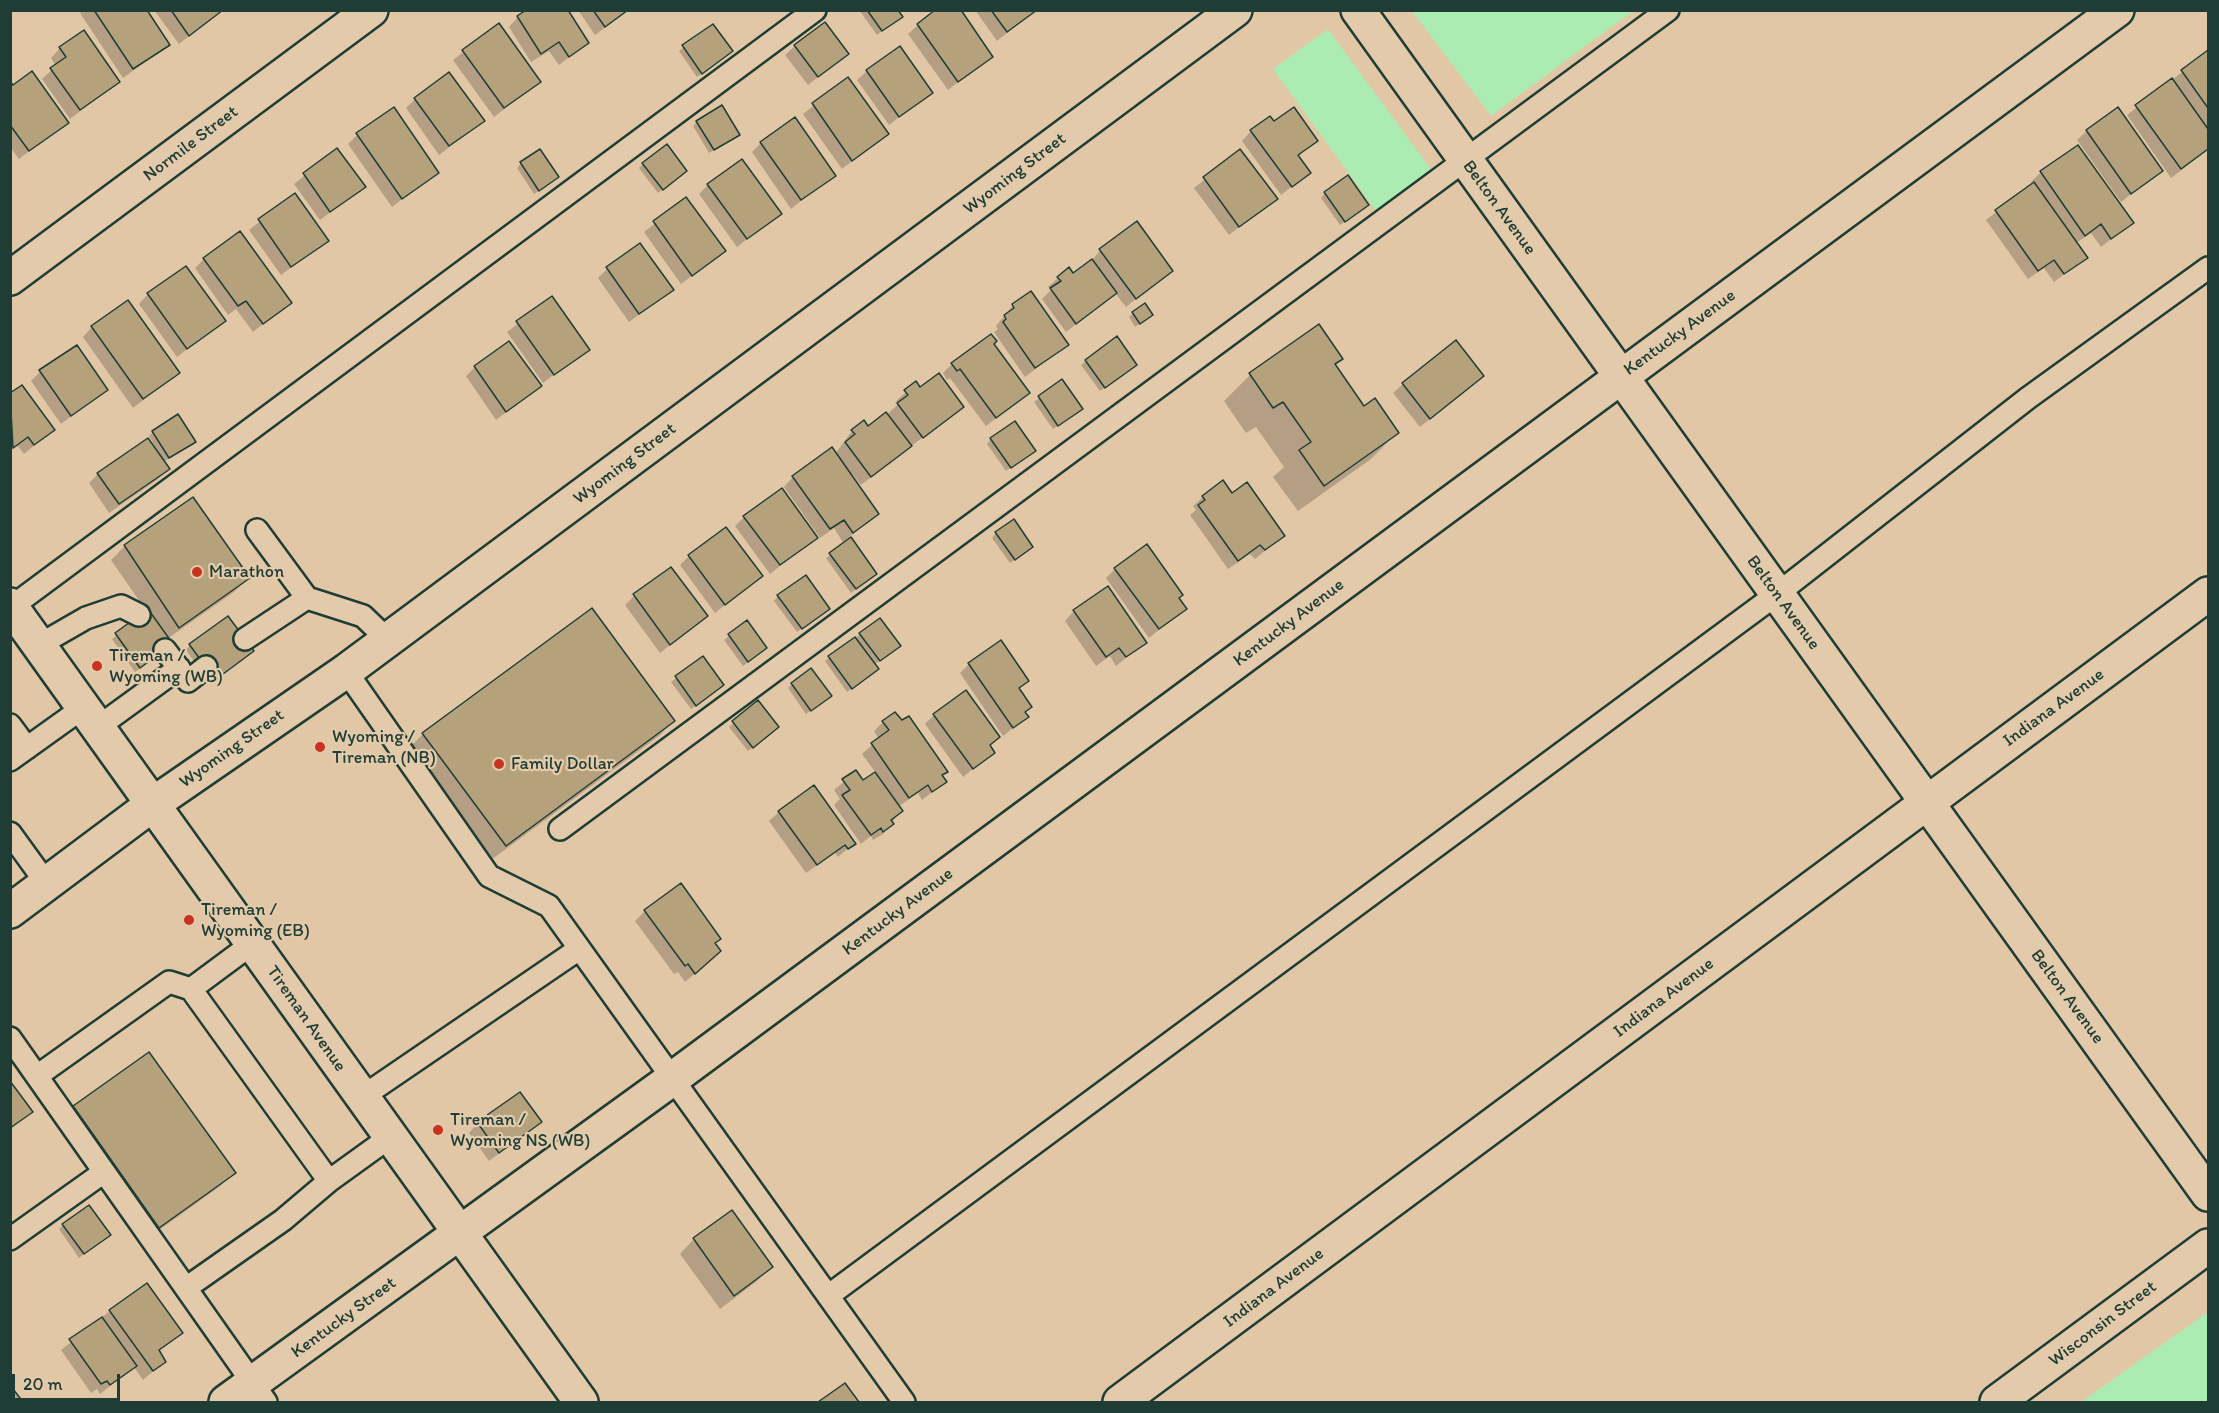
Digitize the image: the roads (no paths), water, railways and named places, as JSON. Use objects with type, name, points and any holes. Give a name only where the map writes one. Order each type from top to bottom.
[{"type":"street","name":"Normile Street","points":[[10,278],[371,10]]},
{"type":"street","name":"Wyoming Street","points":[[10,911],[153,804],[388,640],[1235,10]]},
{"type":"street","name":"Belton Avenue","points":[[1358,10],[2208,1194]]},
{"type":"street","name":"Kentucky Avenue","points":[[461,1234],[2117,10]]},
{"type":"street","name":"Indiana Avenue","points":[[1120,1402],[2208,594]]},
{"type":"street","name":"Tireman Avenue","points":[[11,607],[581,1402]]},
{"type":"street","name":"Kentucky Street","points":[[226,1402],[260,1393],[461,1234]]},
{"type":"street","name":"Wisconsin Street","points":[[1997,1402],[2208,1246]]},
{"type":"lane","points":[[11,607],[815,10]]},
{"type":"lane","points":[[560,829],[1668,10]]},
{"type":"lane","points":[[828,1296],[1777,594],[2028,398],[2208,268]]},
{"type":"lane","points":[[256,530],[307,598],[363,616],[388,640]]},
{"type":"lane","points":[[245,639],[307,598]]},
{"type":"lane","points":[[39,645],[86,618],[120,606],[139,615]]},
{"type":"lane","points":[[165,650],[188,681],[206,668]]},
{"type":"lane","points":[[10,725],[19,754],[179,668]]},
{"type":"lane","points":[[346,670],[489,876],[549,906],[904,1402]]},
{"type":"lane","points":[[10,833],[47,884]]},
{"type":"lane","points":[[191,989],[253,943]]},
{"type":"lane","points":[[362,1097],[579,949]]},
{"type":"lane","points":[[37,1076],[169,982],[191,989],[330,1181]]},
{"type":"lane","points":[[10,1038],[260,1393]]},
{"type":"lane","points":[[186,1288],[283,1220],[330,1181],[390,1137]]},
{"type":"lane","points":[[10,1239],[104,1172]]},
{"type":"place","name":"Marathon","points":[[197,572]]},
{"type":"place","name":"Tireman / Wyoming (WB)","points":[[97,666]]},
{"type":"place","name":"Wyoming / Tireman (NB)","points":[[320,747]]},
{"type":"place","name":"Family Dollar","points":[[499,764]]},
{"type":"place","name":"Tireman / Wyoming (EB)","points":[[189,920]]},
{"type":"place","name":"Tireman / Wyoming NS (WB)","points":[[438,1130]]}]
